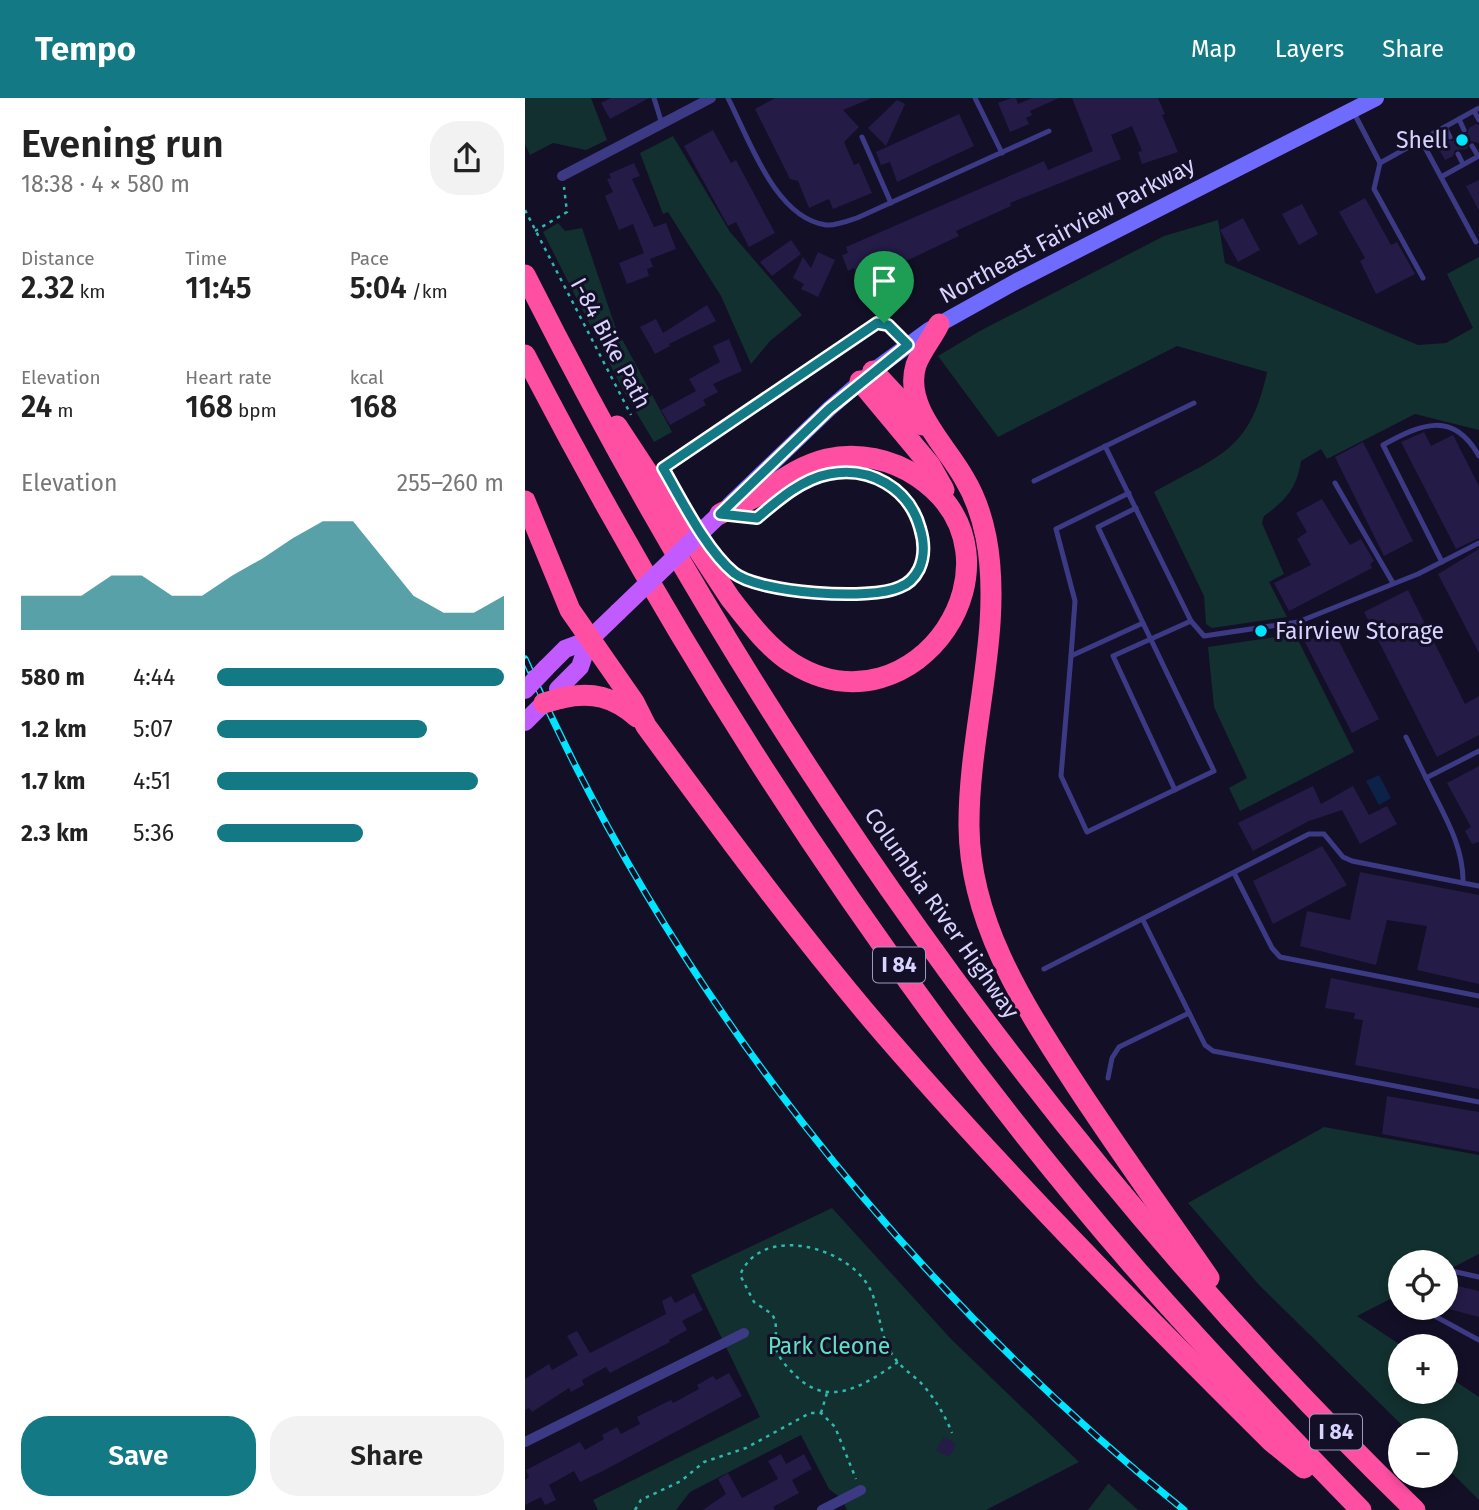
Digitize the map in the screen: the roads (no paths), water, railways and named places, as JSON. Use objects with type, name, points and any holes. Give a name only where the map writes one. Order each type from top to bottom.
[{"type":"highway","name":"Columbia River Highway","points":[[525,275],[692,581],[801,756],[876,868],[1052,1108],[1151,1228],[1259,1352],[1415,1510]]},
{"type":"highway","points":[[939,324],[921,356],[914,379],[918,403],[933,433],[960,470],[975,500],[989,559],[989,628],[969,792],[972,861],[986,921],[1003,963],[1036,1024],[1128,1164],[1259,1352]]},
{"type":"highway","name":"I 84","points":[[525,355],[613,518],[701,667],[799,820],[930,1008],[1026,1134],[1142,1275],[1247,1393],[1360,1510]]},
{"type":"highway","points":[[573,367],[638,455],[750,624],[791,662],[811,673],[850,681],[867,680],[904,669],[934,646],[957,611],[967,573],[962,535],[941,483],[867,376]]},
{"type":"highway","points":[[867,376],[933,433]]},
{"type":"highway","points":[[720,514],[766,491],[794,471],[810,464],[846,457],[887,461],[908,470],[935,491],[955,516]]},
{"type":"highway","points":[[525,501],[570,610],[589,640],[634,702],[646,726],[799,929],[951,1110],[1166,1337],[1271,1441],[1360,1510]]},
{"type":"highway","points":[[555,697],[596,694],[619,704],[646,726]]},
{"type":"main road","name":"Northeast Fairview Parkway","points":[[525,690],[565,649],[589,640],[867,376],[908,345],[939,324],[1086,245],[1376,98]]},
{"type":"main road","name":"Northeast Fairview Parkway","points":[[526,720],[555,697],[580,667],[589,640]]},
{"type":"street","points":[[562,176],[711,98]]},
{"type":"street","points":[[525,1443],[744,1333]]},
{"type":"street","points":[[822,1510],[861,1490]]},
{"type":"lane","points":[[654,98],[662,124]]},
{"type":"lane","points":[[728,98],[777,192],[791,210],[808,221],[829,226],[857,218],[1049,131]]},
{"type":"lane","points":[[975,98],[1002,153]]},
{"type":"lane","points":[[1380,163],[1476,109],[1479,120]]},
{"type":"lane","points":[[1352,110],[1380,163],[1374,189],[1423,278]]},
{"type":"lane","points":[[1459,119],[1464,130]]},
{"type":"lane","points":[[1445,127],[1450,137]]},
{"type":"lane","points":[[862,137],[891,203]]},
{"type":"lane","points":[[1421,140],[1476,242]]},
{"type":"lane","points":[[1441,177],[1479,156],[1472,146]]},
{"type":"lane","points":[[1458,154],[1463,164]]},
{"type":"lane","points":[[1034,481],[1194,403]]},
{"type":"lane","points":[[1441,562],[1384,445],[1419,426],[1433,425],[1454,430],[1470,439],[1479,456]]},
{"type":"lane","points":[[1105,446],[1191,621],[1204,636],[1298,622],[1393,583],[1479,543]]},
{"type":"lane","points":[[1335,483],[1393,583]]},
{"type":"lane","points":[[1129,493],[1056,529],[1075,601],[1061,776],[1087,832],[1214,771],[1098,527],[1136,508]]},
{"type":"lane","points":[[1175,790],[1113,656],[1191,621]]},
{"type":"lane","points":[[1071,656],[1143,623]]},
{"type":"lane","points":[[1406,737],[1459,846],[1464,862],[1463,883]]},
{"type":"lane","points":[[1426,778],[1479,751]]},
{"type":"lane","points":[[1044,969],[1309,834],[1324,834],[1343,857],[1352,861],[1479,886]]},
{"type":"lane","points":[[1234,873],[1272,948],[1280,957],[1479,996]]},
{"type":"lane","points":[[1143,920],[1205,1045],[1213,1051],[1479,1102]]},
{"type":"lane","points":[[1108,1078],[1119,1046],[1189,1013]]},
{"type":"lane","points":[[1458,1272],[1479,1277]]},
{"type":"lane","points":[[1441,1320],[1479,1340]]},
{"type":"water","points":[[1379,775],[1391,798],[1379,805],[1366,781]]},
{"type":"railway","points":[[525,659],[583,781],[650,900],[723,1014],[803,1124],[890,1229],[983,1328],[1081,1422],[1184,1510]]},
{"type":"place","name":"Shell","points":[[1462,140]]},
{"type":"place","name":"Fairview Storage","points":[[1261,631]]},
{"type":"park label","name":"Park Cleone","points":[[829,1346]]}]
